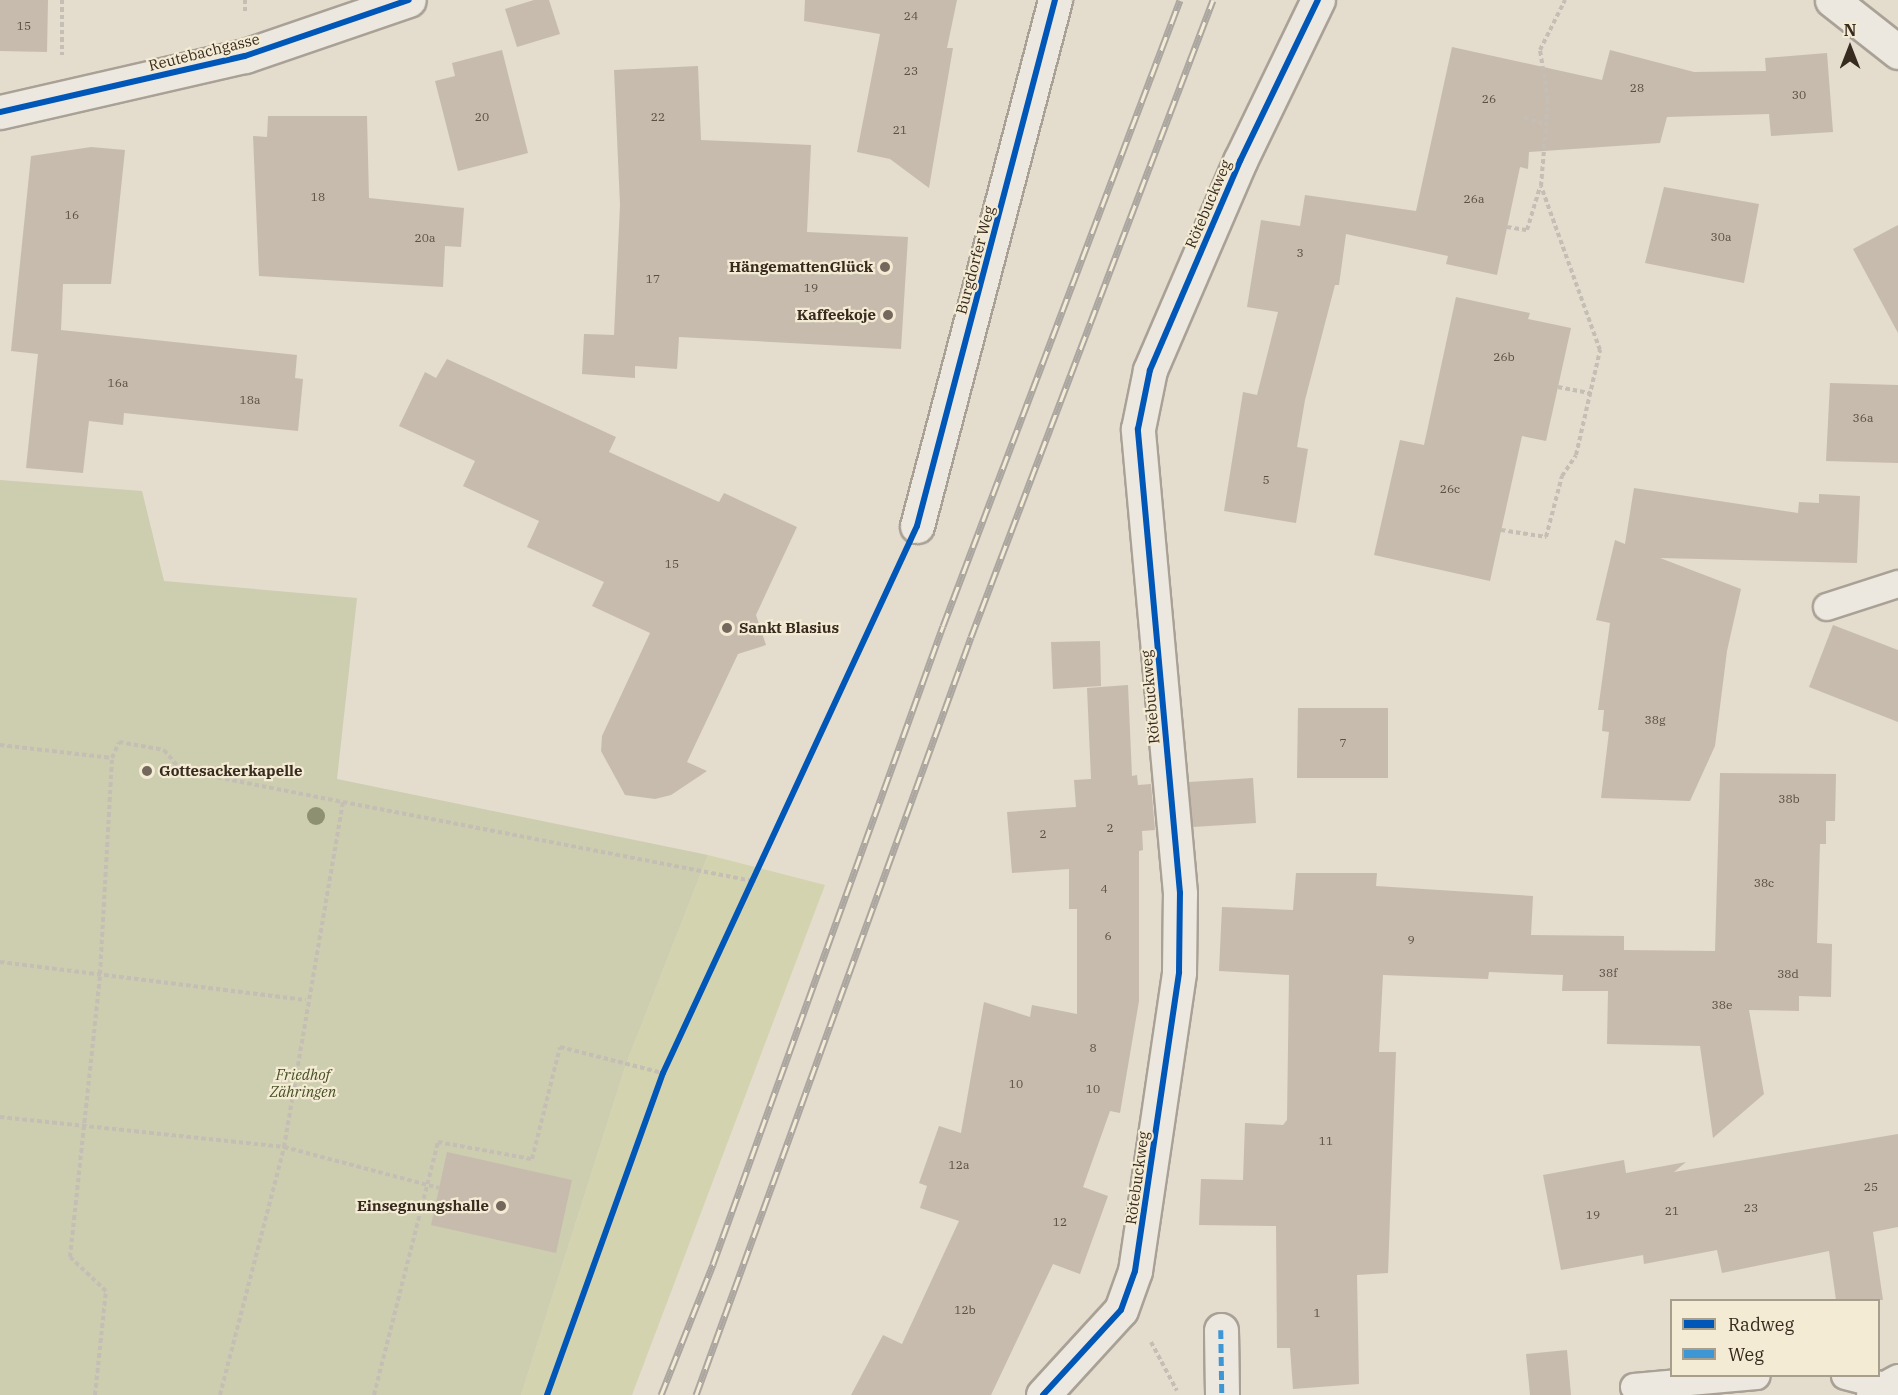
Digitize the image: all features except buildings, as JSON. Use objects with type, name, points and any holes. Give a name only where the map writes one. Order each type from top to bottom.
[{"type":"street","name":"Reutebachgasse","points":[[0,112],[244,56],[410,0]]},
{"type":"street","name":"Burgdorfer Weg","points":[[918,526],[1055,0]]},
{"type":"street","name":"Rötebuckweg","points":[[1043,1395],[1121,1310],[1135,1271],[1179,972],[1180,904],[1138,429],[1150,370],[1240,162],[1318,0]]},
{"type":"street","points":[[1832,0],[1898,52]]},
{"type":"street","points":[[1221,1330],[1222,1395]]},
{"type":"lane","points":[[1827,607],[1898,584]]},
{"type":"lane","points":[[1634,1387],[1746,1377]]},
{"type":"lane","points":[[1849,1377],[1885,1387]]},
{"type":"path","points":[[62,0],[62,98]]},
{"type":"path","points":[[1508,227],[1527,230],[1541,186],[1547,124],[1546,72],[1540,50],[1565,0]]},
{"type":"path","points":[[1524,118],[1547,124]]},
{"type":"path","points":[[1501,530],[1546,537],[1562,476],[1576,455],[1600,350],[1541,186]]},
{"type":"path","points":[[1558,387],[1590,393]]},
{"type":"path","points":[[94,1395],[106,1291],[70,1257],[99,974],[112,758],[119,742],[164,750],[181,770],[755,881]]},
{"type":"path","points":[[0,745],[112,758]]},
{"type":"path","points":[[220,1395],[284,1146],[306,1000],[343,802]]},
{"type":"path","points":[[0,962],[306,1000]]},
{"type":"path","points":[[374,1395],[438,1142],[532,1159],[560,1047],[663,1073]]},
{"type":"path","points":[[0,1117],[284,1146],[439,1188]]},
{"type":"path","points":[[1121,1310],[1142,1325],[1179,1395]]},
{"type":"green space","name":"Friedhof Zähringen","points":[[0,480],[142,491],[164,581],[357,598],[337,779],[708,855],[626,1064],[521,1395],[0,1395]]},
{"type":"green space","points":[[708,855],[825,885],[632,1395],[521,1395],[626,1064]]},
{"type":"railway","points":[[661,1395],[713,1264],[943,626],[1180,0]]},
{"type":"railway","points":[[696,1395],[971,637],[1213,0]]},
{"type":"marked path","points":[[1221,1330],[1222,1395]]},
{"type":"cycle path","points":[[0,112],[245,56],[409,0]]},
{"type":"cycle path","points":[[547,1395],[663,1073],[917,526],[1055,0]]},
{"type":"cycle path","points":[[1043,1395],[1121,1310],[1135,1271],[1179,972],[1180,893],[1138,429],[1150,370],[1240,161],[1318,0]]},
{"type":"place","name":"HängemattenGlück","points":[[885,267]]},
{"type":"place","name":"Kaffeekoje","points":[[888,315]]},
{"type":"place","name":"Sankt Blasius","points":[[727,628]]},
{"type":"place","name":"Gottesackerkapelle","points":[[147,771]]},
{"type":"place","name":"Einsegnungshalle","points":[[501,1206]]}]
